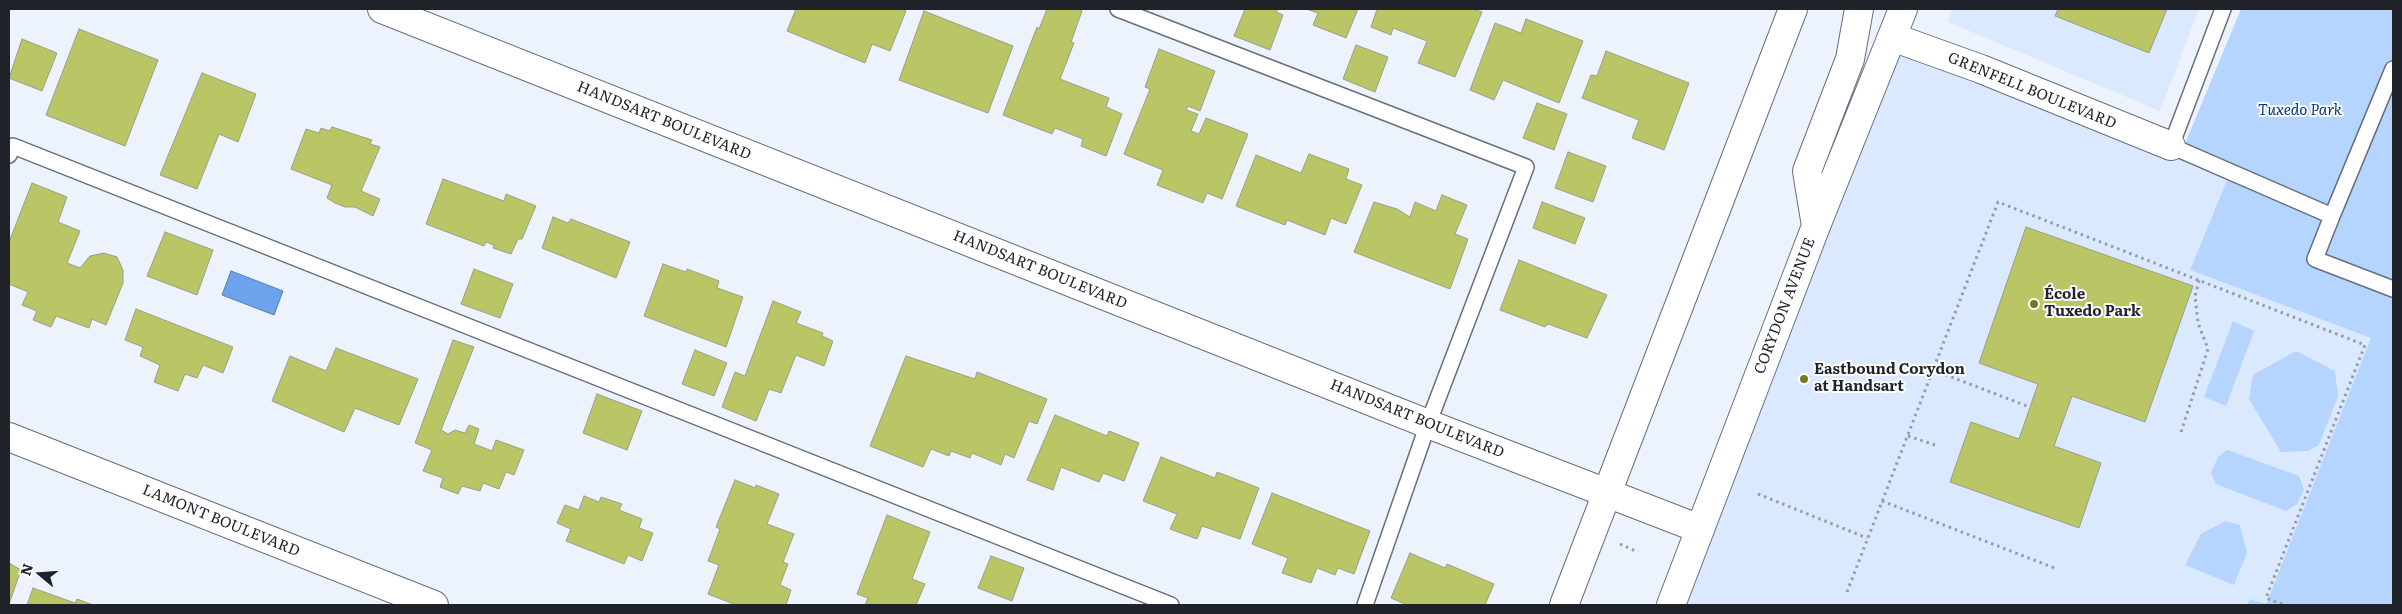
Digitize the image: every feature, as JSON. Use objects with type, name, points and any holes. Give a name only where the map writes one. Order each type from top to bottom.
[{"type":"street","name":"HANDSART BOULEVARD","points":[[382,9],[1428,424],[1700,529]]},
{"type":"street","points":[[1564,605],[1793,9]]},
{"type":"street","points":[[1816,226],[1807,171],[1850,59],[1859,9]]},
{"type":"street","name":"CORYDON AVENUE","points":[[1671,605],[1816,226],[1903,9]]},
{"type":"street","name":"GRENFELL BOULEVARD","points":[[1892,37],[1981,69],[2170,146]]},
{"type":"street","name":"LAMONT BOULEVARD","points":[[9,437],[434,605]]},
{"type":"lane","points":[[1118,9],[1526,167],[1428,424],[1365,605]]},
{"type":"lane","points":[[2223,9],[2170,146],[2332,216]]},
{"type":"lane","points":[[2393,69],[2315,259],[2393,290]]},
{"type":"lane","points":[[9,155],[13,146],[1171,605]]},
{"type":"path","points":[[1847,592],[1998,202],[2364,345],[2266,598],[2284,605]]},
{"type":"path","points":[[2181,432],[2208,349],[2198,323],[2195,296],[2198,280]]},
{"type":"path","points":[[1933,370],[2027,406]]},
{"type":"path","points":[[1908,436],[1935,446]]},
{"type":"path","points":[[1758,494],[1868,538]]},
{"type":"path","points":[[1882,501],[2057,569]]},
{"type":"path","points":[[1610,540],[1638,552]]},
{"type":"shaded area","points":[[1953,9],[2199,9],[2160,111],[1948,22]]},
{"type":"shaded area","name":"École Tuxedo Park","points":[[1892,37],[2230,173],[2190,270],[2372,338],[2265,604],[2250,599],[2247,605],[1671,605]]},
{"type":"green space","name":"Tuxedo Park","points":[[2241,9],[2393,9],[2393,605],[2247,605],[2250,599],[2266,604],[2371,338],[2190,270],[2230,173],[2182,151]]},
{"type":"green space","points":[[2233,321],[2254,331],[2226,406],[2204,397]]},
{"type":"green space","points":[[2296,351],[2335,371],[2338,396],[2319,445],[2308,451],[2281,452],[2249,399],[2253,375]]},
{"type":"green space","points":[[2227,450],[2299,476],[2304,490],[2297,504],[2286,511],[2216,484],[2211,473],[2218,457]]},
{"type":"green space","points":[[2226,521],[2240,525],[2247,553],[2234,585],[2185,565],[2201,534]]},
{"type":"water","points":[[231,271],[283,291],[274,315],[222,295]]},
{"type":"building","points":[[796,9],[900,9],[906,11],[890,51],[872,44],[865,63],[787,31]]},
{"type":"building","points":[[1047,9],[1077,9],[1082,11],[1071,42],[1074,43],[1060,79],[1109,98],[1106,107],[1122,114],[1106,156],[1081,146],[1083,139],[1055,128],[1052,134],[1003,115],[1037,27],[1039,29]]},
{"type":"building","points":[[1245,9],[1278,9],[1276,12],[1283,15],[1270,50],[1234,36]]},
{"type":"building","points":[[1306,9],[1358,9],[1346,38],[1313,25],[1318,13]]},
{"type":"building","points":[[1377,9],[1473,9],[1482,12],[1455,77],[1418,63],[1427,41],[1393,28],[1391,35],[1371,27]]},
{"type":"building","points":[[2058,9],[2167,9],[2149,53],[2055,16]]},
{"type":"building","points":[[924,11],[1013,46],[988,113],[899,80]]},
{"type":"building","points":[[1526,19],[1583,41],[1559,103],[1503,80],[1494,100],[1470,90],[1495,23],[1521,33]]},
{"type":"building","points":[[79,29],[158,60],[125,146],[46,115]]},
{"type":"building","points":[[22,39],[57,53],[42,91],[9,78]]},
{"type":"building","points":[[1356,45],[1388,57],[1375,92],[1343,79]]},
{"type":"building","points":[[1159,49],[1215,71],[1200,111],[1188,106],[1186,110],[1198,114],[1191,131],[1199,134],[1206,118],[1248,134],[1222,199],[1207,193],[1203,203],[1157,185],[1163,170],[1124,154],[1150,89],[1145,87]]},
{"type":"building","points":[[1606,51],[1689,83],[1664,150],[1632,138],[1639,120],[1582,98],[1591,75],[1597,76]]},
{"type":"building","points":[[202,73],[256,94],[238,142],[219,134],[197,189],[160,175]]},
{"type":"building","points":[[1537,103],[1567,114],[1554,150],[1523,138]]},
{"type":"building","points":[[332,127],[372,140],[370,144],[380,147],[361,191],[380,199],[373,216],[355,207],[345,207],[335,203],[327,198],[332,185],[291,169],[306,129],[319,133],[321,128],[330,131]]},
{"type":"building","points":[[1568,152],[1606,166],[1593,202],[1555,188]]},
{"type":"building","points":[[1309,154],[1349,169],[1346,179],[1362,185],[1346,224],[1331,218],[1325,235],[1287,220],[1285,225],[1236,206],[1256,155],[1301,173]]},
{"type":"building","points":[[443,179],[504,201],[506,194],[536,206],[522,239],[518,239],[511,254],[493,248],[494,245],[486,242],[484,246],[426,224]]},
{"type":"building","points":[[32,183],[67,197],[58,222],[80,231],[67,263],[80,268],[90,256],[104,253],[117,257],[123,270],[123,283],[106,325],[92,319],[89,328],[56,316],[51,327],[33,320],[37,311],[22,305],[28,292],[9,284],[9,242]]},
{"type":"building","points":[[1442,195],[1467,205],[1455,234],[1468,239],[1450,289],[1354,252],[1374,202],[1397,209],[1410,217],[1415,202],[1436,211]]},
{"type":"building","points":[[1542,202],[1585,218],[1575,244],[1533,228]]},
{"type":"building","points":[[553,217],[568,223],[571,219],[630,242],[616,278],[542,248]]},
{"type":"building","points":[[2026,227],[2193,286],[2145,422],[2072,396],[2054,446],[2101,463],[2079,528],[1950,482],[1971,422],[2019,439],[2038,384],[1979,363]]},
{"type":"building","points":[[165,232],[213,250],[197,295],[147,276]]},
{"type":"building","points":[[1519,260],[1607,295],[1587,338],[1548,324],[1545,327],[1500,310]]},
{"type":"building","points":[[663,264],[686,272],[687,269],[719,281],[717,288],[743,297],[726,347],[644,316]]},
{"type":"building","points":[[474,269],[513,284],[500,318],[461,304]]},
{"type":"building","points":[[773,301],[801,312],[796,323],[823,333],[822,336],[833,341],[824,366],[796,355],[781,393],[769,389],[756,421],[722,407],[735,372],[745,376]]},
{"type":"building","points":[[136,309],[233,347],[223,373],[203,365],[197,378],[185,374],[178,391],[154,382],[160,365],[140,356],[143,347],[125,340]]},
{"type":"building","points":[[453,340],[474,347],[441,430],[448,434],[455,430],[465,433],[469,425],[479,429],[474,444],[492,451],[496,440],[524,450],[514,475],[506,472],[499,489],[483,483],[480,491],[462,486],[458,494],[440,487],[443,478],[423,471],[432,450],[415,443]]},
{"type":"building","points":[[336,348],[418,379],[399,425],[355,408],[344,432],[272,401],[290,356],[326,371]]},
{"type":"building","points":[[695,350],[727,363],[714,396],[682,384]]},
{"type":"building","points":[[906,356],[975,379],[977,372],[1047,399],[1037,424],[1029,421],[1014,458],[1005,454],[1001,465],[972,453],[970,458],[951,451],[949,456],[931,449],[923,467],[870,446]]},
{"type":"building","points":[[597,394],[642,411],[627,450],[583,433]]},
{"type":"building","points":[[1055,415],[1107,436],[1109,431],[1139,443],[1124,481],[1103,473],[1099,482],[1061,467],[1053,490],[1027,480]]},
{"type":"building","points":[[1161,457],[1215,478],[1217,472],[1259,488],[1240,539],[1202,526],[1197,539],[1170,529],[1177,514],[1143,501]]},
{"type":"building","points":[[735,480],[755,488],[756,485],[779,494],[767,524],[794,534],[783,562],[788,564],[780,585],[791,590],[786,605],[736,605],[708,594],[719,565],[708,561],[720,529],[716,527]]},
{"type":"building","points":[[1272,493],[1370,531],[1354,574],[1338,568],[1335,575],[1317,568],[1311,583],[1282,573],[1288,558],[1252,544]]},
{"type":"building","points":[[584,496],[599,502],[601,497],[622,504],[619,510],[642,519],[639,528],[653,533],[642,561],[628,555],[624,564],[566,541],[571,529],[557,523],[565,505],[579,510]]},
{"type":"building","points":[[887,515],[930,532],[912,579],[925,584],[916,605],[865,605],[868,598],[857,594]]},
{"type":"building","points":[[1410,553],[1445,568],[1447,564],[1494,584],[1485,605],[1407,605],[1391,598]]},
{"type":"building","points":[[991,556],[1024,568],[1012,601],[978,588]]},
{"type":"building","points":[[9,563],[21,570],[9,604]]},
{"type":"building","points":[[33,588],[75,603],[77,599],[93,605],[27,605]]},
{"type":"place","name":"École Tuxedo Park","points":[[2034,304]]},
{"type":"place","name":"Eastbound Corydon at Handsart","points":[[1804,379]]}]
